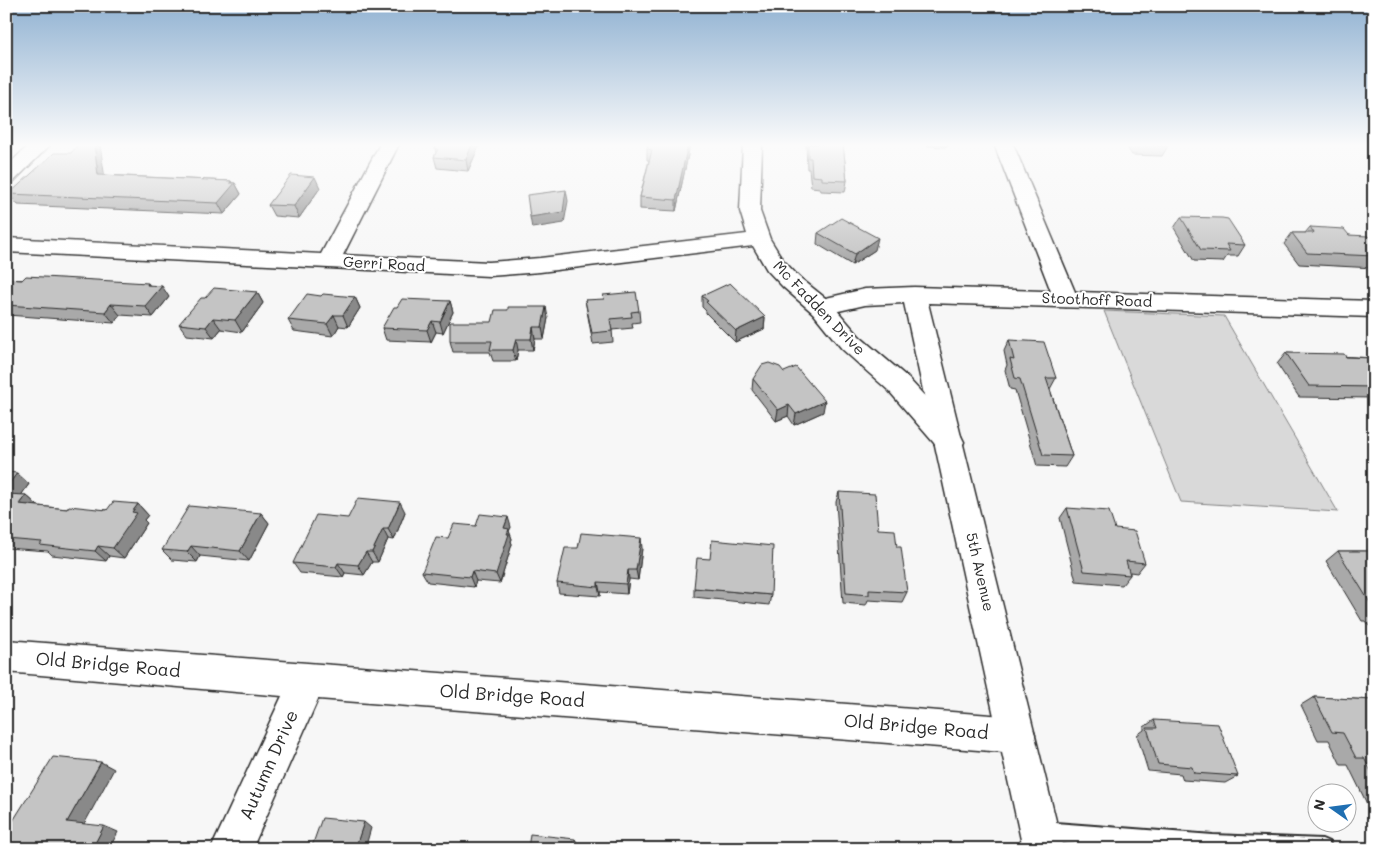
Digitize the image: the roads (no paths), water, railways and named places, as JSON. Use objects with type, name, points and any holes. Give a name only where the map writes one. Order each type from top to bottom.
[{"type":"street","points":[[328,261],[369,184]]},
{"type":"street","name":"Mc Fadden Drive","points":[[751,184],[750,211],[759,239],[775,265],[791,282],[821,307],[851,343],[898,384],[950,442]]},
{"type":"street","points":[[1019,184],[1066,299]]},
{"type":"street","name":"Gerri Road","points":[[6,245],[489,269],[540,265],[759,239]]},
{"type":"street","name":"Stoothoff Road","points":[[821,307],[865,297],[914,295],[1374,309]]},
{"type":"street","name":"5th Avenue","points":[[914,295],[950,442],[1041,840]]},
{"type":"street","name":"Old Bridge Road","points":[[6,656],[307,682],[553,698],[1018,735]]},
{"type":"street","name":"Autumn Drive","points":[[230,849],[307,682]]},
{"type":"lane","points":[[1041,840],[1322,849]]}]
